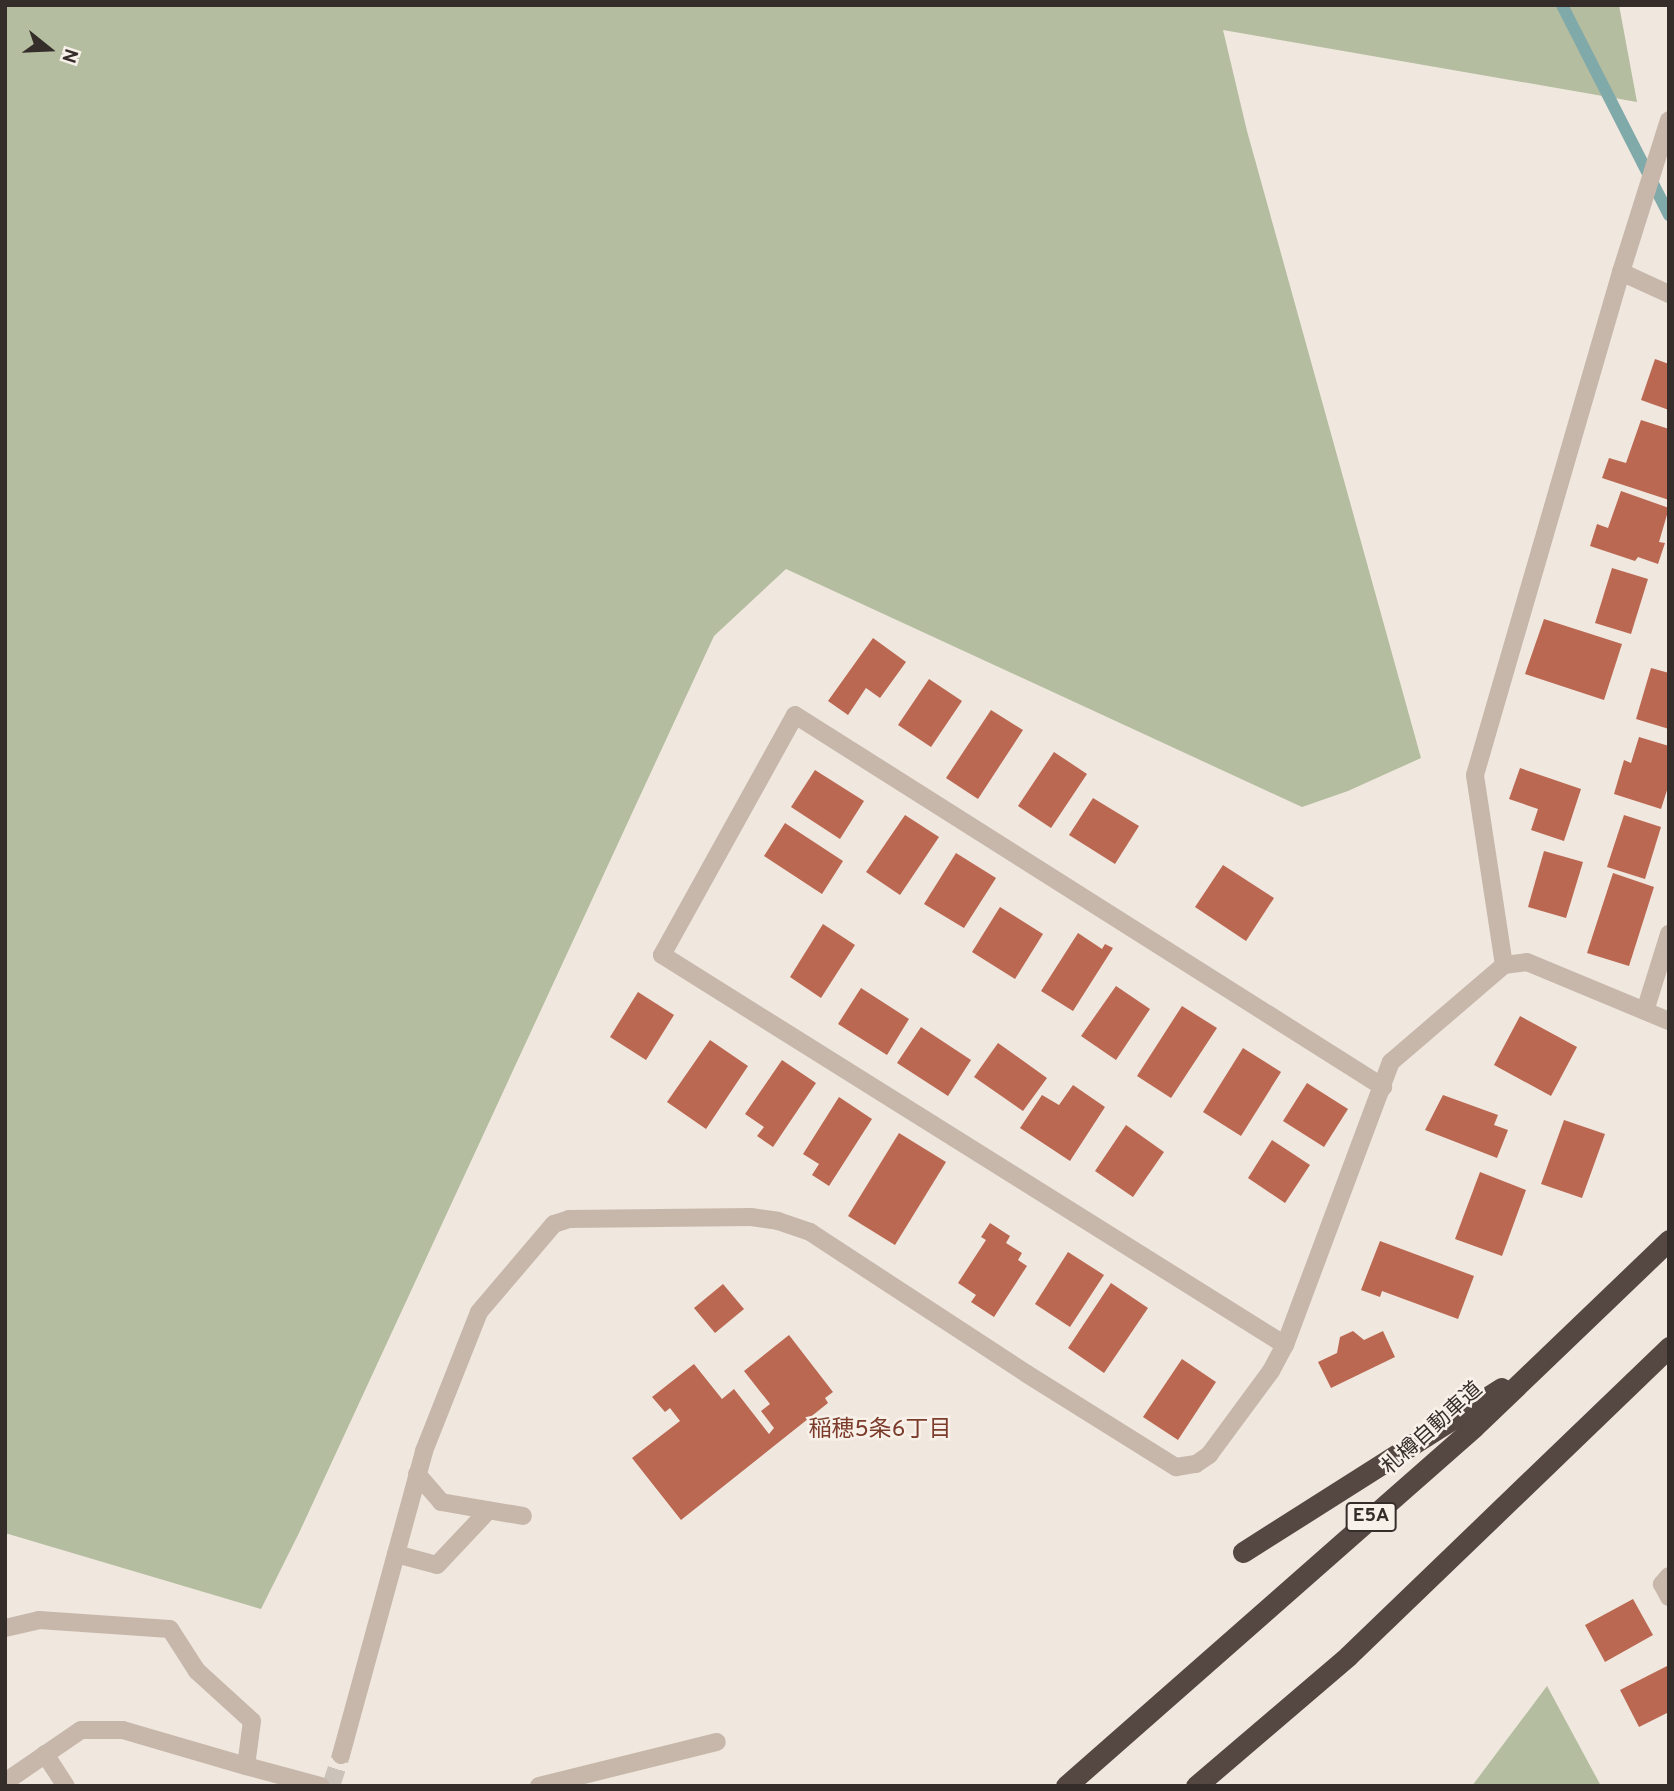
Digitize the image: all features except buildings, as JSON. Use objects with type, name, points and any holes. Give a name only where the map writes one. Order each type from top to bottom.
[{"type":"highway","name":"札樽自動車道","points":[[1066,1786],[1474,1427],[1669,1240]]},
{"type":"highway","points":[[1196,1786],[1348,1656],[1669,1348]]},
{"type":"highway","points":[[1243,1552],[1544,1360]]},
{"type":"street","points":[[1504,965],[1475,775],[1621,272],[1669,120]]},
{"type":"street","points":[[1621,272],[1669,294]]},
{"type":"street","points":[[1285,1345],[662,955],[795,715],[1383,1087]]},
{"type":"street","points":[[1645,1012],[1669,934]]},
{"type":"street","points":[[341,1755],[417,1474],[479,1312],[554,1224],[569,1219],[751,1217],[778,1221],[810,1231],[1027,1374],[1176,1467],[1196,1464],[1209,1455],[1271,1371],[1285,1345],[1391,1062],[1504,965],[1527,962],[1669,1021]]},
{"type":"street","points":[[417,1474],[441,1502],[487,1512],[523,1516]]},
{"type":"street","points":[[396,1554],[437,1564],[487,1512]]},
{"type":"street","points":[[1669,1576],[1662,1584],[1669,1597]]},
{"type":"street","points":[[5,1628],[39,1620],[170,1629],[197,1671],[252,1721],[246,1766]]},
{"type":"street","points":[[5,1782],[81,1730],[123,1730],[320,1786]]},
{"type":"street","points":[[539,1786],[717,1742]]},
{"type":"street","points":[[45,1754],[66,1786]]},
{"type":"green space","points":[[5,5],[1619,5],[1637,102],[1223,30],[1247,131],[1421,758],[1348,791],[1302,807],[786,569],[714,636],[299,1533],[261,1609],[5,1533]]},
{"type":"green space","points":[[1547,1686],[1601,1786],[1472,1786]]},
{"type":"waterway","points":[[1562,5],[1669,215]]},
{"type":"tunnel","points":[[331,1786],[341,1755]]},
{"type":"district","name":"稲穂5条6丁目","points":[[880,1431]]}]
